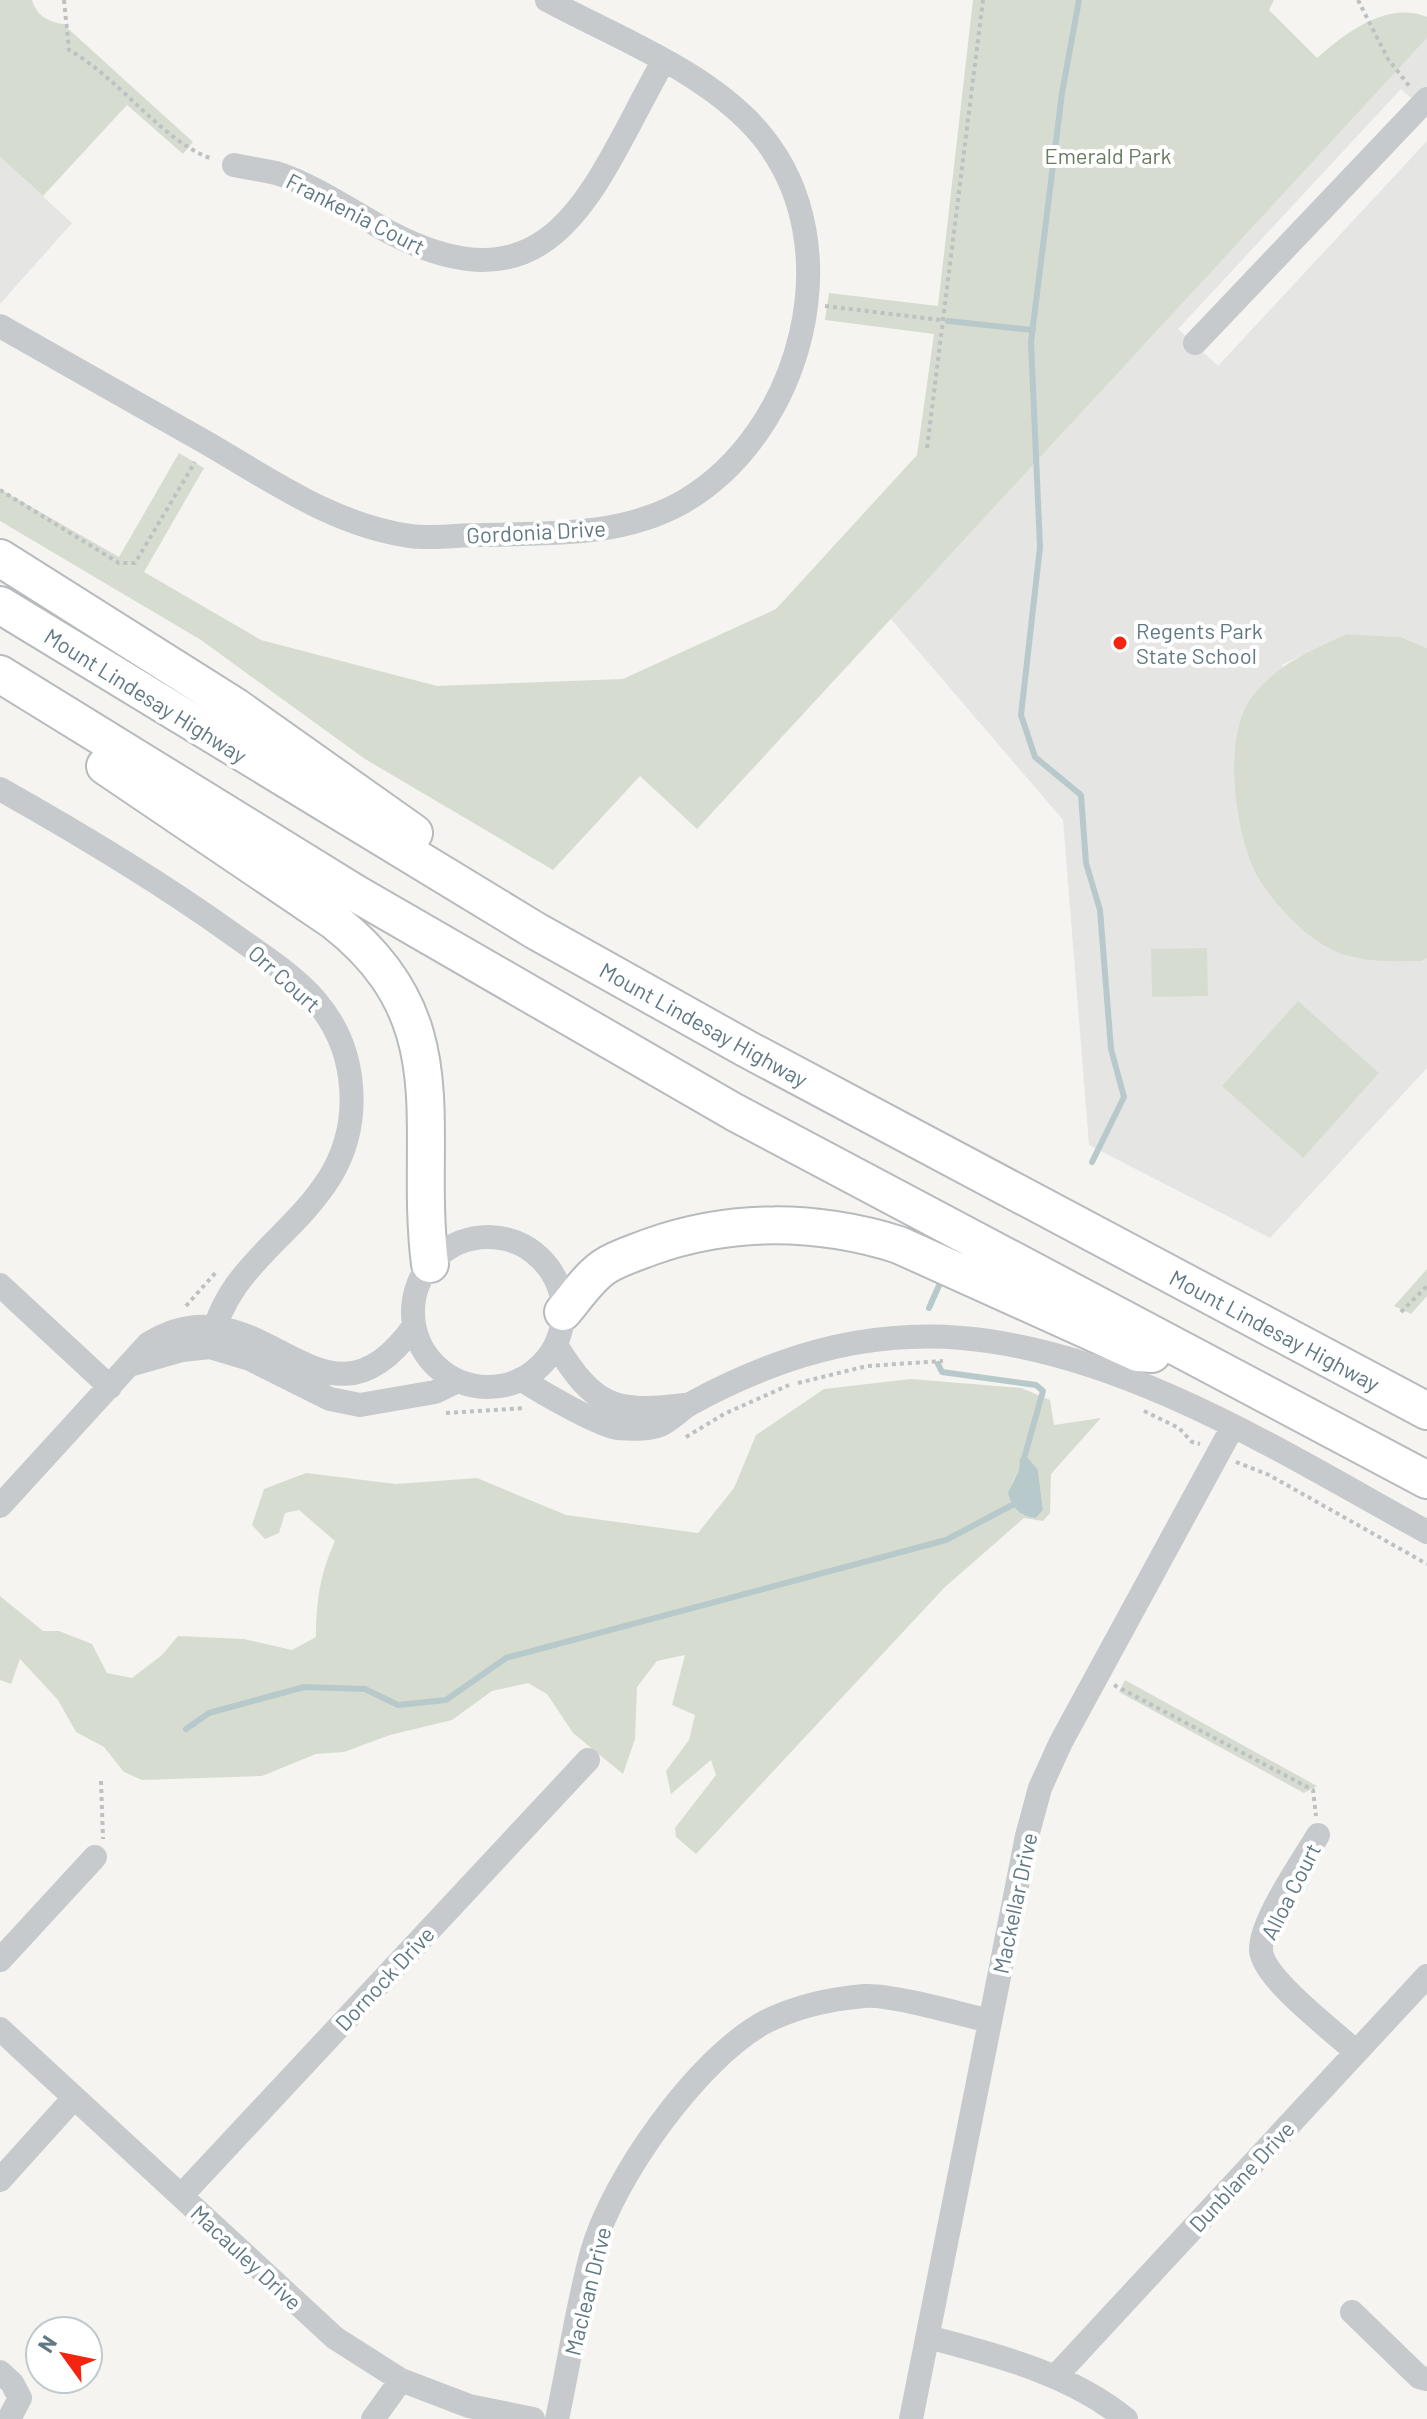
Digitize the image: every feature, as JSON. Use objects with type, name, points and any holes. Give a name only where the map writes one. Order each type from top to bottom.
[{"type":"highway","points":[[0,558],[236,707],[494,887],[536,931]]},
{"type":"highway","name":"Mount Lindesay Highway","points":[[0,605],[536,931],[747,1049],[1427,1411]]},
{"type":"highway","points":[[0,676],[40,722],[334,921],[381,967],[413,1022],[425,1067],[425,1223],[430,1264]]},
{"type":"highway","points":[[0,676],[355,893],[734,1112],[1427,1480]]},
{"type":"highway","points":[[559,1328],[593,1275],[632,1254],[667,1241],[726,1228],[791,1225],[862,1233],[899,1245],[1138,1353],[1194,1356]]},
{"type":"street","name":"Gordonia Drive","points":[[0,326],[307,502],[361,526],[413,536],[586,533],[634,523],[682,502],[721,474],[754,439],[776,400],[807,311],[808,262],[803,219],[790,178],[764,137],[737,109],[705,85],[547,0]]},
{"type":"street","name":"Frankenia Court","points":[[234,165],[279,174],[413,244],[450,258],[483,262],[523,255],[555,237],[578,211],[663,62]]},
{"type":"street","points":[[1195,343],[1426,100]]},
{"type":"street","name":"Orr Court","points":[[0,789],[164,885],[270,961],[317,1002],[343,1045],[350,1075],[351,1104],[349,1131],[340,1156],[319,1191],[228,1293],[212,1337]]},
{"type":"street","points":[[483,1236],[523,1245],[540,1257],[553,1273],[561,1292],[559,1328],[541,1365],[521,1379],[501,1386],[479,1387],[458,1381],[429,1359],[414,1326],[413,1304],[418,1283],[444,1250],[463,1240],[483,1236]]},
{"type":"street","points":[[0,1285],[110,1387]]},
{"type":"street","points":[[0,1506],[133,1364],[182,1350],[212,1337],[241,1332],[339,1376],[372,1370],[387,1360],[414,1326]]},
{"type":"street","points":[[559,1328],[581,1384],[616,1405],[638,1410],[690,1404]]},
{"type":"street","points":[[212,1337],[314,1394],[343,1404],[360,1405],[435,1392],[458,1381]]},
{"type":"street","points":[[521,1379],[595,1420],[616,1428],[658,1426],[690,1404],[784,1362],[878,1339],[959,1337],[1045,1350],[1232,1428],[1427,1532]]},
{"type":"street","name":"Mackellar Drive","points":[[911,2419],[1040,1788],[1097,1676],[1232,1428]]},
{"type":"street","name":"Dornock Drive","points":[[181,2196],[588,1760]]},
{"type":"street","name":"Alloa Court","points":[[1318,1835],[1264,1932],[1261,1952],[1269,1972],[1356,2052]]},
{"type":"street","points":[[0,1960],[95,1857]]},
{"type":"street","name":"Dunblane Drive","points":[[1055,2377],[1427,1976]]},
{"type":"street","name":"Maclean Drive","points":[[557,2419],[593,2250],[616,2193],[655,2130],[716,2061],[763,2023],[808,2004],[869,1996],[990,2021]]},
{"type":"street","name":"Macauley Drive","points":[[0,2029],[335,2338],[401,2380],[469,2406],[533,2419]]},
{"type":"street","points":[[0,2180],[74,2098]]},
{"type":"street","points":[[1352,2312],[1419,2377],[1427,2379]]},
{"type":"street","points":[[928,2337],[999,2355],[1055,2377],[1126,2419]]},
{"type":"street","points":[[0,2372],[12,2383],[20,2398],[9,2419]]},
{"type":"street","points":[[373,2419],[401,2380]]},
{"type":"path","points":[[64,0],[69,50],[98,67],[190,152],[234,165]]},
{"type":"path","points":[[927,448],[983,0]]},
{"type":"path","points":[[1358,0],[1388,59],[1426,100]]},
{"type":"path","points":[[807,311],[828,305],[941,320]]},
{"type":"path","points":[[0,490],[119,563],[135,563],[206,443]]},
{"type":"path","points":[[1401,1312],[1427,1286]]},
{"type":"path","points":[[1097,1676],[1313,1790],[1318,1835]]},
{"type":"path","points":[[95,1857],[103,1845],[101,1781]]},
{"type":"shaded area","name":"Regents Park State School","points":[[1427,38],[1427,112],[1401,89],[1178,329],[1218,366],[1427,141],[1427,648],[1401,637],[1347,634],[1282,665],[1422,961],[1427,958],[1427,1068],[1270,1238],[1089,1145],[1063,820],[890,618]]},
{"type":"shaded area","points":[[0,157],[72,223],[0,304]]},
{"type":"shaded area","points":[[1027,1457],[1038,1470],[1043,1510],[1036,1518],[1018,1510],[1008,1493],[1019,1470],[1020,1459]]},
{"type":"green space","points":[[0,0],[32,0],[40,14],[52,22],[63,24],[193,142],[183,154],[127,105],[43,196],[0,157]]},
{"type":"green space","name":"Emerald Park","points":[[973,0],[1274,0],[1269,10],[1317,58],[1367,22],[1397,13],[1427,17],[1427,38],[697,829],[640,776],[553,870],[365,759],[201,640],[0,521],[0,489],[119,557],[179,453],[204,468],[144,572],[261,640],[437,686],[623,679],[776,609],[917,455],[934,334],[825,320],[829,293],[938,306]]},
{"type":"green space","points":[[1347,634],[1401,637],[1427,648],[1427,958],[1422,961],[1358,958],[1334,950],[1313,938],[1287,915],[1265,888],[1243,839],[1234,761],[1242,715],[1252,697],[1283,667]]},
{"type":"green space","points":[[1207,948],[1208,996],[1152,997],[1151,949]]},
{"type":"green space","points":[[1298,1001],[1379,1073],[1303,1158],[1222,1086]]},
{"type":"green space","points":[[1427,1269],[1427,1296],[1411,1314],[1394,1306]]},
{"type":"green space","points":[[911,1379],[1021,1388],[1050,1400],[1054,1425],[1101,1418],[1051,1474],[1050,1513],[1043,1521],[1024,1518],[945,1587],[696,1854],[676,1837],[675,1828],[716,1775],[711,1760],[671,1794],[666,1771],[689,1740],[695,1715],[672,1705],[685,1655],[657,1661],[637,1687],[635,1739],[623,1774],[573,1733],[547,1694],[528,1683],[492,1691],[452,1720],[390,1735],[344,1752],[316,1754],[262,1776],[142,1780],[124,1772],[104,1747],[76,1732],[58,1700],[20,1659],[11,1684],[0,1680],[0,1596],[43,1631],[59,1631],[92,1644],[107,1673],[132,1678],[162,1655],[178,1636],[244,1639],[292,1650],[316,1637],[320,1588],[335,1541],[299,1510],[285,1513],[279,1533],[265,1539],[252,1525],[264,1489],[306,1473],[396,1484],[477,1478],[566,1515],[698,1533],[734,1488],[756,1435],[824,1389]],"holes":[[[1019,1470],[1038,1470],[1043,1510],[1036,1518],[1012,1483]]]},
{"type":"green space","points":[[1125,1680],[1317,1786],[1304,1793],[1119,1692]]},
{"type":"waterway","points":[[1079,0],[1062,93],[1031,342],[1040,547],[1021,715],[1035,757],[1081,795],[1086,863],[1100,910],[1111,1049],[1124,1097],[1092,1162]]},
{"type":"waterway","points":[[948,321],[1033,330]]},
{"type":"waterway","points":[[929,1308],[941,1281]]},
{"type":"waterway","points":[[938,1364],[942,1372],[1036,1385],[1043,1391],[1023,1462]]},
{"type":"waterway","points":[[186,1729],[209,1713],[304,1687],[365,1689],[398,1705],[446,1700],[506,1658],[946,1540],[1016,1503]]},
{"type":"place","name":"Regents Park State School","points":[[1120,643]]}]
